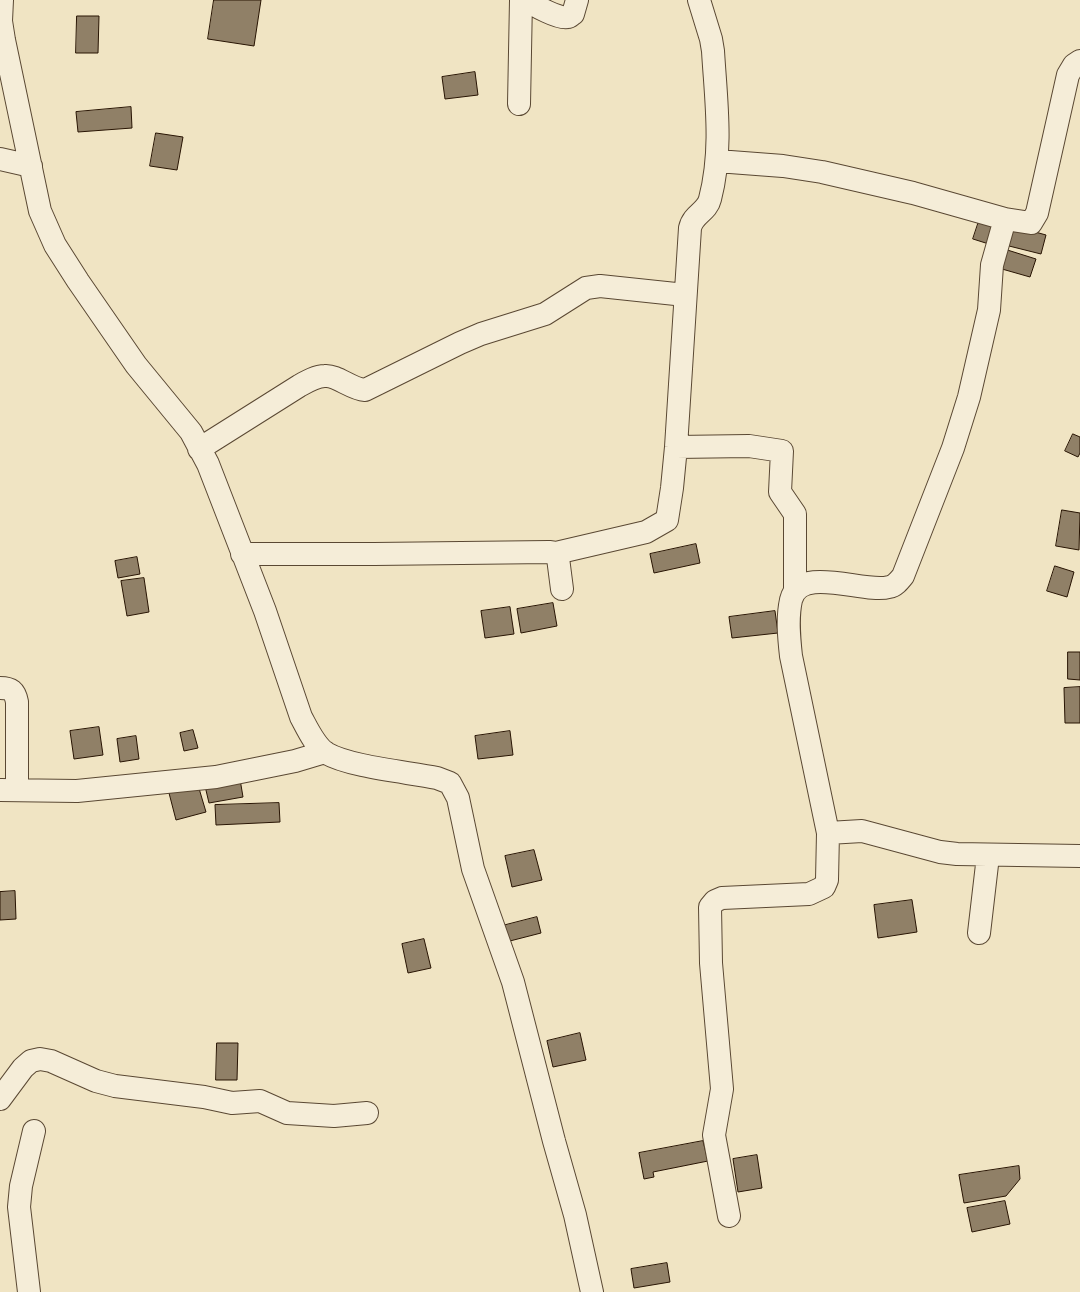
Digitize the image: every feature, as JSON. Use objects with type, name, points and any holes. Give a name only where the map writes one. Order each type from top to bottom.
[{"type":"street","points":[[2,0],[1,21],[4,40],[40,211],[55,245],[136,365],[191,432],[208,464],[265,611],[301,718],[310,733],[325,752],[347,761],[437,778],[450,784],[458,798],[473,869],[513,982],[554,1141],[575,1215],[592,1292]]},
{"type":"street","points":[[519,104],[520,0]]},
{"type":"street","points":[[526,0],[540,8],[567,18],[573,14],[577,0]]},
{"type":"street","points":[[242,554],[556,553],[646,532],[667,520],[676,447],[692,220],[709,204],[717,161],[719,137],[713,51],[711,39],[699,0]]},
{"type":"street","points":[[717,161],[783,166],[822,172],[913,193],[1005,219],[1031,223],[1037,214],[1068,75],[1074,65],[1080,61]]},
{"type":"street","points":[[0,159],[31,166]]},
{"type":"street","points":[[795,591],[801,586],[814,582],[889,588],[896,585],[903,576],[953,448],[969,397],[989,310],[992,265],[1005,219]]},
{"type":"street","points":[[199,449],[298,386],[314,378],[325,376],[333,377],[356,389],[365,390],[481,334],[545,314],[586,288],[600,286],[686,295]]},
{"type":"street","points":[[676,447],[749,446],[782,450],[780,492],[795,514],[795,591],[791,600],[788,627],[791,656],[828,833],[827,880],[824,887],[809,894],[722,898],[715,901],[710,907],[712,974],[722,1089],[714,1135],[729,1216]]},
{"type":"street","points":[[556,553],[562,589]]},
{"type":"street","points":[[0,688],[10,689],[16,694],[18,702],[9,790],[77,791],[216,777],[295,761],[325,752]]},
{"type":"street","points":[[828,833],[862,831],[940,852],[988,856],[1080,856]]},
{"type":"street","points":[[979,933],[988,856]]},
{"type":"street","points":[[0,1099],[22,1068],[31,1061],[40,1059],[51,1061],[96,1081],[115,1086],[204,1097],[232,1103],[260,1101],[287,1113],[334,1116],[367,1113]]},
{"type":"street","points":[[30,1292],[19,1206],[21,1186],[34,1131]]},
{"type":"building","points":[[214,0],[261,0],[254,46],[208,39]]},
{"type":"building","points":[[77,16],[99,16],[98,53],[76,53]]},
{"type":"building","points":[[475,72],[478,95],[445,99],[442,77]]},
{"type":"building","points":[[131,107],[132,128],[78,132],[76,112]]},
{"type":"building","points":[[156,133],[183,137],[177,170],[150,166]]},
{"type":"building","points":[[980,218],[999,225],[992,245],[973,239]]},
{"type":"building","points":[[1007,224],[1046,235],[1041,254],[1001,244]]},
{"type":"building","points":[[1001,248],[1036,259],[1030,277],[995,267]]},
{"type":"building","points":[[1073,434],[1080,437],[1080,453],[1078,457],[1065,451]]},
{"type":"building","points":[[1062,510],[1080,513],[1079,550],[1056,546]]},
{"type":"building","points":[[696,544],[700,563],[654,573],[650,554]]},
{"type":"building","points":[[137,557],[140,574],[118,578],[115,561]]},
{"type":"building","points":[[1055,566],[1074,572],[1067,597],[1047,591]]},
{"type":"building","points":[[144,578],[149,612],[127,616],[121,581]]},
{"type":"building","points":[[553,603],[557,626],[521,633],[517,609]]},
{"type":"building","points":[[510,607],[514,634],[485,638],[481,611]]},
{"type":"building","points":[[775,611],[778,633],[732,638],[729,617]]},
{"type":"building","points":[[1068,652],[1080,652],[1080,680],[1068,679]]},
{"type":"building","points":[[1080,687],[1080,723],[1065,723],[1064,688]]},
{"type":"building","points":[[99,727],[103,755],[74,759],[70,731]]},
{"type":"building","points":[[193,730],[198,748],[184,751],[180,733]]},
{"type":"building","points":[[510,731],[513,755],[478,759],[475,736]]},
{"type":"building","points":[[136,736],[139,759],[120,762],[117,739]]},
{"type":"building","points":[[240,779],[243,797],[209,803],[205,786]]},
{"type":"building","points":[[198,785],[206,812],[176,820],[169,793]]},
{"type":"building","points":[[279,803],[280,822],[216,825],[215,805]]},
{"type":"building","points":[[534,850],[542,880],[512,887],[505,856]]},
{"type":"building","points":[[15,891],[16,919],[0,920],[0,892]]},
{"type":"building","points":[[912,900],[917,932],[878,938],[874,905]]},
{"type":"building","points":[[537,917],[541,933],[506,942],[502,926]]},
{"type":"building","points":[[424,939],[431,968],[408,973],[402,944]]},
{"type":"building","points":[[580,1033],[586,1060],[553,1067],[547,1041]]},
{"type":"building","points":[[217,1043],[238,1043],[237,1080],[216,1080]]},
{"type":"building","points":[[703,1141],[708,1161],[653,1172],[654,1177],[644,1179],[639,1153]]},
{"type":"building","points":[[757,1155],[762,1188],[738,1192],[733,1159]]},
{"type":"building","points":[[1019,1166],[1020,1179],[1006,1196],[964,1203],[959,1175]]},
{"type":"building","points":[[1005,1201],[1010,1224],[972,1232],[967,1208]]},
{"type":"building","points":[[667,1263],[670,1282],[634,1288],[631,1269]]}]
